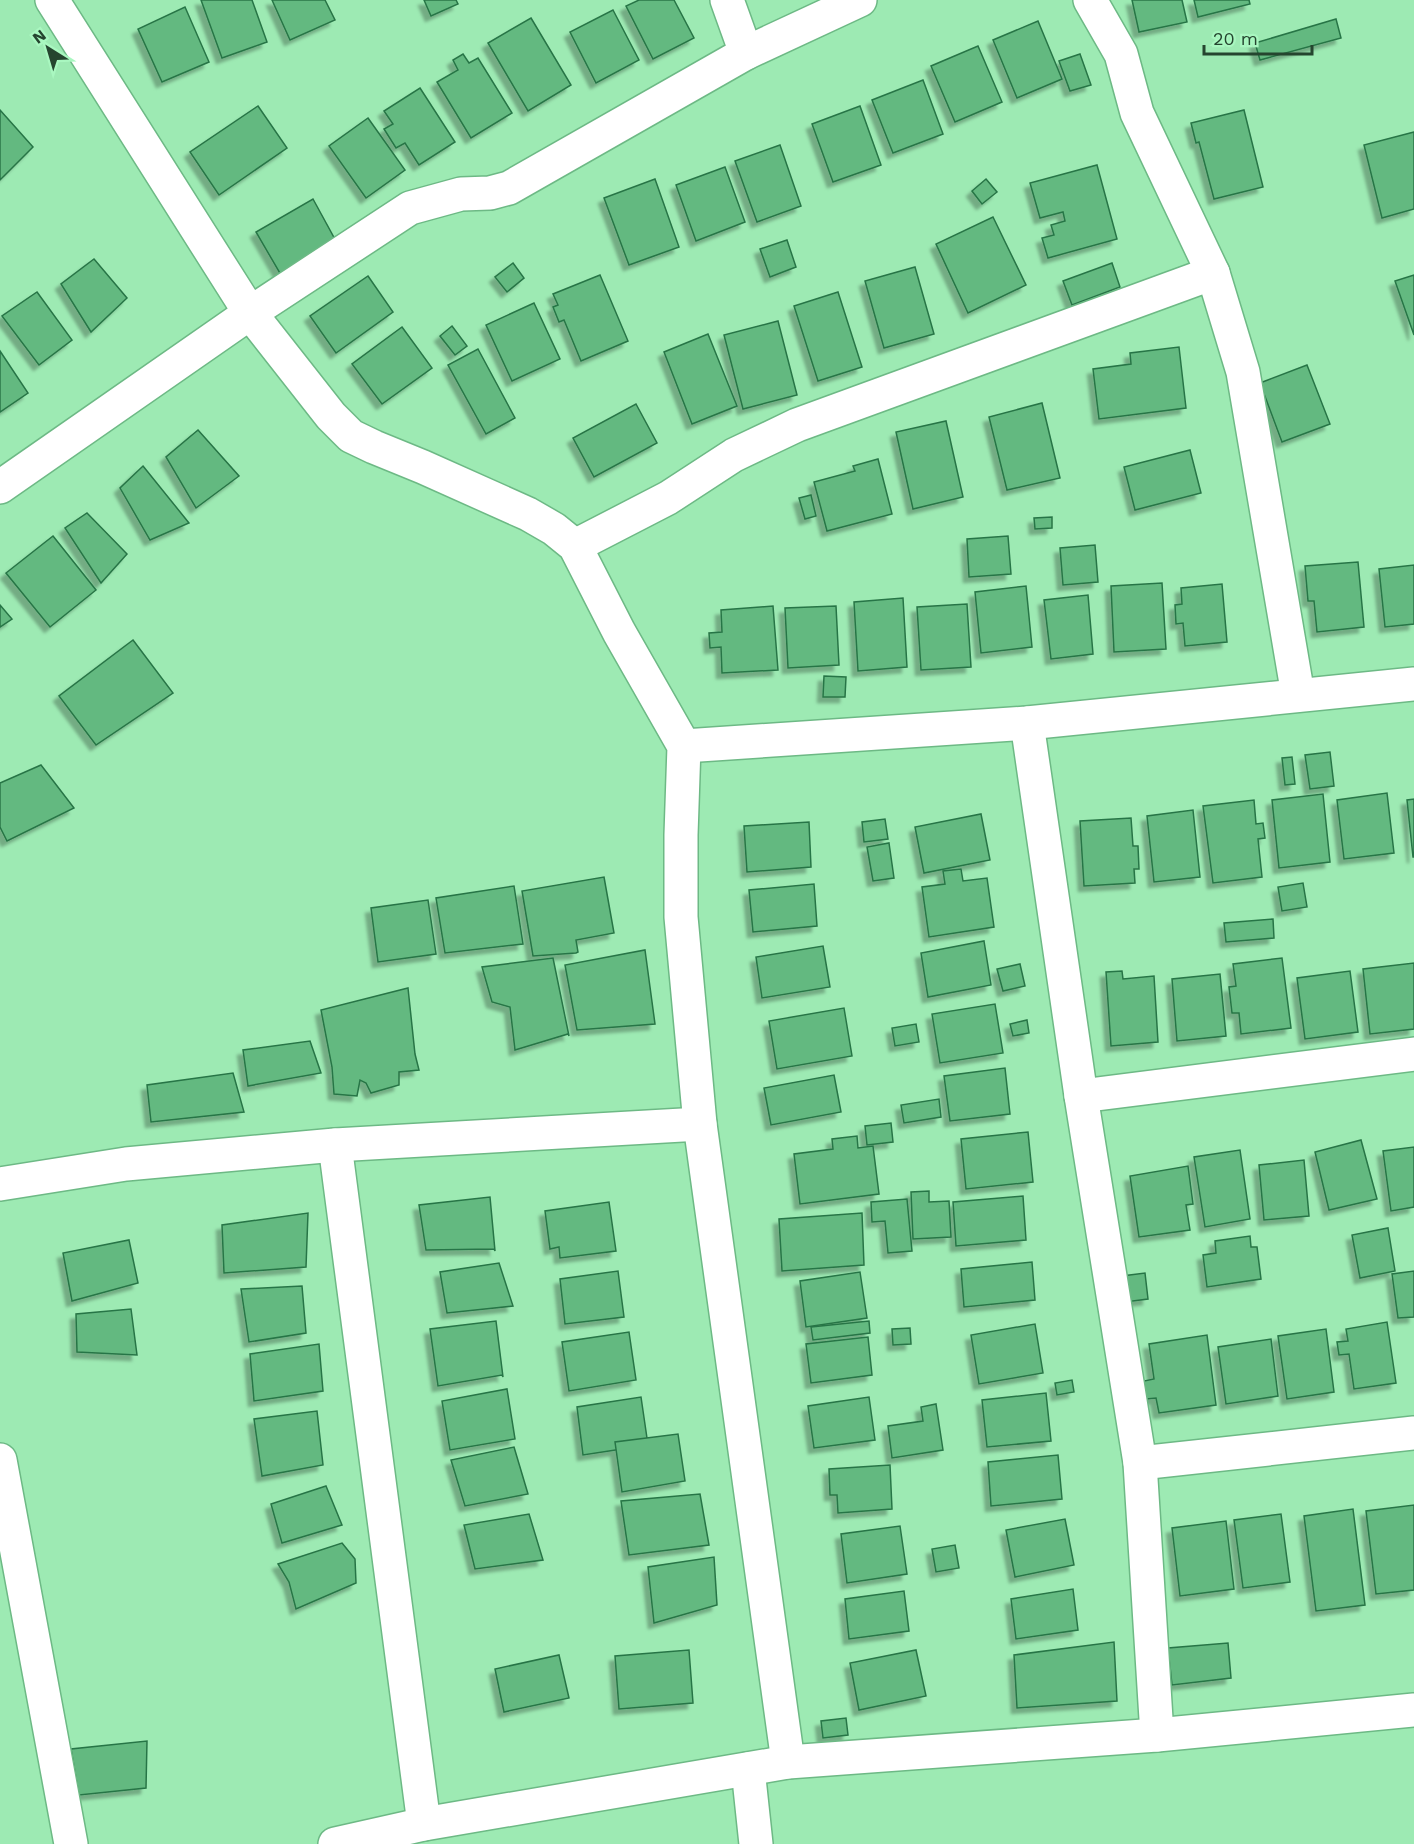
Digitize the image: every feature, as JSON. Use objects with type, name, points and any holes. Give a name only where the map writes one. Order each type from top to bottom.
[{"type":"street","points":[[52,0],[250,313],[331,416],[351,436],[528,514],[554,529],[575,546],[684,746],[681,917],[700,1124],[788,1762]]},
{"type":"street","points":[[728,0],[746,53]]},
{"type":"street","points":[[0,487],[250,313],[410,208],[461,194],[490,193],[509,188],[746,53],[860,0]]},
{"type":"street","points":[[1090,0],[1121,54],[1137,113],[1213,273],[1243,372],[1298,695]]},
{"type":"street","points":[[575,546],[668,498],[734,455],[797,425],[1213,273]]},
{"type":"street","points":[[684,746],[1027,723],[1414,684]]},
{"type":"street","points":[[1027,723],[1081,1096],[1140,1463],[1157,1735]]},
{"type":"street","points":[[1081,1096],[1414,1054]]},
{"type":"street","points":[[0,1184],[126,1164],[335,1145],[700,1124]]},
{"type":"street","points":[[335,1145],[424,1824]]},
{"type":"street","points":[[1140,1463],[1414,1433]]},
{"type":"street","points":[[0,1460],[71,1844]]},
{"type":"street","points":[[335,1844],[424,1824],[788,1762],[1157,1735],[1414,1710]]},
{"type":"street","points":[[748,1769],[756,1844]]},
{"type":"building","points":[[201,0],[252,0],[267,42],[222,58]]},
{"type":"building","points":[[272,0],[325,0],[335,20],[290,40]]},
{"type":"building","points":[[424,0],[456,0],[458,4],[431,16]]},
{"type":"building","points":[[639,0],[674,0],[694,38],[653,59],[626,6]]},
{"type":"building","points":[[1132,0],[1182,0],[1187,22],[1139,32]]},
{"type":"building","points":[[1194,0],[1249,0],[1250,4],[1198,17]]},
{"type":"building","points":[[185,7],[209,62],[162,82],[138,29]]},
{"type":"building","points":[[613,10],[639,60],[596,83],[570,32]]},
{"type":"building","points":[[531,18],[571,85],[528,111],[488,43]]},
{"type":"building","points":[[1336,19],[1341,38],[1260,60],[1255,43]]},
{"type":"building","points":[[1038,21],[1062,79],[1017,98],[993,40]]},
{"type":"building","points":[[978,46],[1002,102],[955,122],[931,66]]},
{"type":"building","points":[[463,54],[469,63],[478,58],[512,113],[471,138],[437,82],[458,70],[453,60]]},
{"type":"building","points":[[1080,54],[1091,85],[1070,91],[1059,61]]},
{"type":"building","points":[[923,80],[943,134],[893,153],[872,100]]},
{"type":"building","points":[[420,88],[455,142],[419,165],[405,143],[396,148],[384,129],[393,124],[384,111]]},
{"type":"building","points":[[258,106],[287,148],[219,195],[190,152]]},
{"type":"building","points":[[860,106],[881,165],[833,182],[812,124]]},
{"type":"building","points":[[0,110],[33,147],[0,180]]},
{"type":"building","points":[[1244,110],[1263,187],[1214,199],[1199,142],[1196,143],[1191,123]]},
{"type":"building","points":[[368,118],[405,170],[366,198],[329,146]]},
{"type":"building","points":[[1414,132],[1414,209],[1382,218],[1364,145]]},
{"type":"building","points":[[780,145],[801,206],[757,222],[735,161]]},
{"type":"building","points":[[1097,165],[1117,239],[1048,258],[1042,238],[1054,235],[1051,225],[1065,221],[1063,212],[1040,218],[1030,183]]},
{"type":"building","points":[[725,167],[745,222],[696,241],[676,185]]},
{"type":"building","points":[[655,179],[679,247],[629,265],[604,198]]},
{"type":"building","points":[[986,179],[997,192],[982,204],[972,191]]},
{"type":"building","points":[[313,199],[337,243],[281,275],[256,232]]},
{"type":"building","points":[[993,217],[1026,285],[968,313],[936,244]]},
{"type":"building","points":[[787,240],[796,267],[770,277],[760,249]]},
{"type":"building","points":[[94,259],[127,298],[91,332],[61,284]]},
{"type":"building","points":[[513,263],[524,278],[507,292],[495,277]]},
{"type":"building","points":[[1112,263],[1120,287],[1072,305],[1063,281]]},
{"type":"building","points":[[915,267],[934,334],[884,348],[865,281]]},
{"type":"building","points":[[600,275],[628,341],[581,361],[564,320],[559,322],[553,307],[558,305],[553,294]]},
{"type":"building","points":[[1414,275],[1414,335],[1395,281]]},
{"type":"building","points":[[368,276],[393,312],[336,353],[310,316]]},
{"type":"building","points":[[37,292],[72,340],[39,365],[2,316]]},
{"type":"building","points":[[838,292],[862,367],[818,381],[794,306]]},
{"type":"building","points":[[534,303],[560,359],[512,381],[486,325]]},
{"type":"building","points":[[778,321],[797,395],[743,409],[724,335]]},
{"type":"building","points":[[452,326],[467,346],[455,355],[440,336]]},
{"type":"building","points":[[402,327],[432,368],[382,404],[352,364]]},
{"type":"building","points":[[708,334],[737,406],[692,424],[664,352]]},
{"type":"building","points":[[1179,347],[1186,408],[1099,419],[1093,369],[1131,364],[1130,353]]},
{"type":"building","points":[[478,349],[515,418],[486,434],[448,365]]},
{"type":"building","points":[[0,351],[28,393],[0,412]]},
{"type":"building","points":[[1307,365],[1330,424],[1282,442],[1260,383]]},
{"type":"building","points":[[1042,403],[1060,478],[1007,490],[989,417]]},
{"type":"building","points":[[636,404],[657,443],[594,477],[573,438]]},
{"type":"building","points":[[946,421],[963,497],[913,509],[896,432]]},
{"type":"building","points":[[198,430],[239,476],[196,508],[166,457]]},
{"type":"building","points":[[1190,450],[1201,493],[1135,510],[1124,467]]},
{"type":"building","points":[[878,459],[892,514],[827,531],[814,482],[855,471],[853,466]]},
{"type":"building","points":[[143,466],[189,523],[150,540],[120,488]]},
{"type":"building","points":[[811,495],[816,516],[805,519],[799,498]]},
{"type":"building","points":[[87,513],[127,554],[101,583],[65,528]]},
{"type":"building","points":[[1052,517],[1052,528],[1035,529],[1034,518]]},
{"type":"building","points":[[53,536],[96,590],[50,627],[6,573]]},
{"type":"building","points":[[1008,536],[1011,574],[969,577],[967,539]]},
{"type":"building","points":[[1095,545],[1098,582],[1063,585],[1060,548]]},
{"type":"building","points":[[1358,562],[1364,627],[1317,632],[1314,601],[1308,601],[1305,566]]},
{"type":"building","points":[[1414,565],[1414,624],[1385,627],[1379,569]]},
{"type":"building","points":[[1162,583],[1166,649],[1114,652],[1111,586]]},
{"type":"building","points":[[1222,584],[1227,642],[1185,646],[1183,623],[1176,624],[1175,605],[1182,604],[1181,588]]},
{"type":"building","points":[[1026,586],[1032,647],[981,653],[975,592]]},
{"type":"building","points":[[1088,595],[1093,654],[1051,659],[1044,600]]},
{"type":"building","points":[[903,598],[907,667],[858,671],[854,602]]},
{"type":"building","points":[[967,604],[971,667],[921,670],[917,607]]},
{"type":"building","points":[[0,605],[12,619],[0,627]]},
{"type":"building","points":[[773,606],[778,670],[722,673],[721,647],[710,648],[709,633],[722,632],[721,610]]},
{"type":"building","points":[[836,606],[839,665],[788,668],[785,608]]},
{"type":"building","points":[[133,640],[173,693],[96,745],[59,696]]},
{"type":"building","points":[[824,676],[846,677],[845,697],[823,697]]},
{"type":"building","points":[[1330,752],[1334,786],[1310,789],[1305,755]]},
{"type":"building","points":[[1292,757],[1295,784],[1285,785],[1282,758]]},
{"type":"building","points":[[41,765],[74,808],[7,841],[0,827],[0,783]]},
{"type":"building","points":[[1387,793],[1394,853],[1344,859],[1337,800]]},
{"type":"building","points":[[1323,794],[1330,862],[1279,868],[1272,800]]},
{"type":"building","points":[[1414,799],[1414,857],[1413,857],[1407,800]]},
{"type":"building","points":[[1254,800],[1256,824],[1263,823],[1265,838],[1258,839],[1262,877],[1213,883],[1203,806]]},
{"type":"building","points":[[1193,810],[1200,877],[1154,882],[1147,816]]},
{"type":"building","points":[[981,814],[990,860],[924,873],[915,827]]},
{"type":"building","points":[[1131,818],[1133,846],[1138,846],[1139,869],[1134,869],[1135,883],[1084,886],[1080,821]]},
{"type":"building","points":[[885,819],[888,839],[864,842],[862,822]]},
{"type":"building","points":[[809,822],[811,867],[747,872],[744,826]]},
{"type":"building","points":[[889,843],[894,878],[873,881],[867,847]]},
{"type":"building","points":[[961,869],[963,881],[987,878],[994,927],[929,937],[922,887],[945,884],[943,871]]},
{"type":"building","points":[[604,877],[614,933],[576,940],[578,952],[576,953],[533,956],[522,891]]},
{"type":"building","points":[[1303,883],[1307,907],[1282,911],[1278,887]]},
{"type":"building","points":[[814,884],[817,926],[753,932],[749,890]]},
{"type":"building","points":[[514,886],[523,944],[445,953],[436,898]]},
{"type":"building","points":[[428,900],[436,954],[378,962],[371,908]]},
{"type":"building","points":[[1273,919],[1274,938],[1226,942],[1224,923]]},
{"type":"building","points":[[984,941],[991,985],[928,997],[921,953]]},
{"type":"building","points":[[823,946],[830,987],[762,998],[756,957]]},
{"type":"building","points":[[645,950],[655,1024],[577,1030],[565,965]]},
{"type":"building","points":[[553,958],[569,1036],[568,1034],[515,1050],[510,1007],[492,1002],[482,967]]},
{"type":"building","points":[[1282,958],[1291,1028],[1241,1034],[1239,1013],[1232,1013],[1229,987],[1236,986],[1233,964]]},
{"type":"building","points":[[1414,963],[1414,1029],[1370,1034],[1363,969]]},
{"type":"building","points":[[1020,964],[1025,986],[1003,991],[997,969]]},
{"type":"building","points":[[1122,971],[1123,979],[1154,976],[1158,1042],[1111,1046],[1106,972]]},
{"type":"building","points":[[1350,971],[1358,1032],[1305,1039],[1297,978]]},
{"type":"building","points":[[1220,974],[1226,1036],[1177,1041],[1172,979]]},
{"type":"building","points":[[408,988],[415,1054],[419,1070],[399,1072],[399,1085],[371,1093],[366,1083],[360,1080],[357,1096],[334,1094],[332,1067],[321,1010]]},
{"type":"building","points":[[995,1004],[1003,1053],[940,1063],[932,1014]]},
{"type":"building","points":[[844,1008],[852,1056],[777,1069],[769,1021]]},
{"type":"building","points":[[1027,1020],[1029,1033],[1013,1036],[1010,1024]]},
{"type":"building","points":[[916,1024],[919,1042],[895,1046],[892,1028]]},
{"type":"building","points":[[310,1041],[321,1073],[248,1086],[243,1050]]},
{"type":"building","points":[[1005,1068],[1010,1114],[950,1121],[944,1076]]},
{"type":"building","points":[[233,1073],[244,1112],[151,1122],[147,1085]]},
{"type":"building","points":[[834,1075],[841,1112],[771,1125],[764,1088]]},
{"type":"building","points":[[939,1099],[941,1117],[904,1123],[901,1105]]},
{"type":"building","points":[[891,1123],[893,1142],[867,1145],[865,1126]]},
{"type":"building","points":[[1028,1132],[1033,1182],[966,1189],[961,1139]]},
{"type":"building","points":[[857,1136],[858,1148],[873,1146],[879,1194],[800,1204],[794,1154],[833,1149],[832,1139]]},
{"type":"building","points":[[1361,1140],[1377,1199],[1329,1210],[1315,1152]]},
{"type":"building","points":[[1414,1147],[1414,1207],[1391,1211],[1383,1151]]},
{"type":"building","points":[[1240,1150],[1250,1219],[1205,1227],[1194,1157]]},
{"type":"building","points":[[1304,1160],[1309,1216],[1264,1220],[1259,1165]]},
{"type":"building","points":[[1188,1166],[1193,1204],[1186,1205],[1190,1230],[1139,1237],[1130,1176]]},
{"type":"building","points":[[929,1191],[929,1202],[949,1201],[951,1237],[913,1239],[911,1192]]},
{"type":"building","points":[[1023,1196],[1026,1240],[956,1246],[953,1202]]},
{"type":"building","points":[[490,1197],[495,1251],[494,1249],[426,1250],[419,1205]]},
{"type":"building","points":[[907,1199],[912,1251],[888,1253],[885,1221],[872,1222],[871,1202]]},
{"type":"building","points":[[609,1202],[616,1251],[560,1258],[559,1247],[550,1249],[545,1211]]},
{"type":"building","points":[[308,1213],[306,1267],[224,1273],[222,1225]]},
{"type":"building","points":[[862,1213],[864,1265],[782,1271],[779,1219]]},
{"type":"building","points":[[1388,1228],[1395,1271],[1360,1278],[1352,1235]]},
{"type":"building","points":[[1250,1236],[1251,1247],[1257,1247],[1261,1279],[1207,1287],[1203,1255],[1216,1253],[1215,1241]]},
{"type":"building","points":[[129,1240],[138,1283],[72,1301],[63,1253]]},
{"type":"building","points":[[1032,1262],[1035,1300],[964,1307],[961,1269]]},
{"type":"building","points":[[499,1263],[513,1306],[447,1313],[440,1272]]},
{"type":"building","points":[[618,1271],[624,1317],[565,1324],[560,1279]]},
{"type":"building","points":[[1414,1271],[1414,1317],[1398,1318],[1392,1274]]},
{"type":"building","points":[[860,1272],[867,1318],[806,1327],[800,1281]]},
{"type":"building","points":[[1145,1273],[1148,1299],[1125,1302],[1122,1276]]},
{"type":"building","points":[[302,1286],[306,1333],[249,1342],[241,1289]]},
{"type":"building","points":[[131,1309],[137,1355],[77,1352],[76,1314]]},
{"type":"building","points":[[496,1321],[503,1377],[502,1375],[438,1386],[430,1329]]},
{"type":"building","points":[[869,1321],[870,1333],[813,1340],[811,1327]]},
{"type":"building","points":[[1387,1322],[1396,1383],[1354,1389],[1349,1354],[1339,1355],[1337,1342],[1348,1341],[1346,1329]]},
{"type":"building","points":[[1035,1324],[1043,1373],[979,1384],[971,1335]]},
{"type":"building","points":[[910,1328],[911,1344],[893,1345],[892,1329]]},
{"type":"building","points":[[1326,1329],[1334,1392],[1287,1399],[1278,1336]]},
{"type":"building","points":[[629,1332],[636,1380],[569,1391],[562,1342]]},
{"type":"building","points":[[1207,1335],[1216,1405],[1159,1413],[1156,1398],[1146,1399],[1144,1381],[1154,1379],[1149,1344]]},
{"type":"building","points":[[868,1337],[872,1375],[811,1383],[806,1344]]},
{"type":"building","points":[[1271,1339],[1278,1396],[1226,1404],[1218,1347]]},
{"type":"building","points":[[319,1344],[323,1391],[254,1401],[250,1354]]},
{"type":"building","points":[[1072,1380],[1074,1392],[1057,1395],[1055,1383]]},
{"type":"building","points":[[507,1389],[515,1439],[450,1450],[442,1401]]},
{"type":"building","points":[[1046,1393],[1051,1441],[987,1447],[982,1400]]},
{"type":"building","points":[[641,1397],[648,1445],[583,1455],[577,1407]]},
{"type":"building","points":[[869,1397],[875,1440],[814,1448],[808,1406]]},
{"type":"building","points":[[936,1404],[943,1450],[892,1458],[888,1426],[923,1421],[921,1407]]},
{"type":"building","points":[[317,1411],[323,1465],[262,1476],[254,1419]]},
{"type":"building","points":[[678,1434],[685,1481],[622,1492],[615,1442]]},
{"type":"building","points":[[514,1447],[528,1494],[465,1506],[451,1460]]},
{"type":"building","points":[[1058,1455],[1062,1499],[991,1506],[988,1462]]},
{"type":"building","points":[[890,1465],[892,1509],[838,1513],[837,1495],[830,1495],[829,1469]]},
{"type":"building","points":[[326,1486],[342,1525],[282,1543],[271,1504]]},
{"type":"building","points":[[700,1494],[709,1545],[629,1555],[621,1501]]},
{"type":"building","points":[[1414,1505],[1414,1590],[1376,1594],[1366,1511]]},
{"type":"building","points":[[1353,1509],[1365,1605],[1316,1611],[1304,1516]]},
{"type":"building","points":[[529,1514],[543,1560],[475,1569],[464,1525]]},
{"type":"building","points":[[1281,1514],[1290,1582],[1243,1588],[1234,1520]]},
{"type":"building","points":[[1065,1519],[1074,1565],[1015,1577],[1006,1530]]},
{"type":"building","points":[[1226,1521],[1234,1589],[1180,1596],[1172,1528]]},
{"type":"building","points":[[900,1526],[907,1574],[847,1583],[841,1534]]},
{"type":"building","points":[[342,1543],[355,1559],[356,1583],[296,1609],[289,1582],[278,1564]]},
{"type":"building","points":[[955,1545],[959,1568],[936,1572],[932,1549]]},
{"type":"building","points":[[714,1557],[717,1605],[654,1623],[648,1567]]},
{"type":"building","points":[[1073,1589],[1078,1630],[1016,1639],[1011,1599]]},
{"type":"building","points":[[904,1591],[909,1631],[849,1639],[845,1599]]},
{"type":"building","points":[[1114,1642],[1117,1701],[1017,1708],[1014,1655]]},
{"type":"building","points":[[1228,1643],[1231,1678],[1172,1685],[1168,1648]]},
{"type":"building","points":[[689,1650],[693,1703],[619,1709],[615,1656]]},
{"type":"building","points":[[916,1650],[926,1696],[859,1710],[850,1663]]},
{"type":"building","points":[[559,1655],[569,1698],[504,1712],[495,1669]]},
{"type":"building","points":[[846,1718],[848,1735],[823,1738],[821,1721]]},
{"type":"building","points":[[147,1741],[146,1788],[79,1795],[71,1749]]}]
